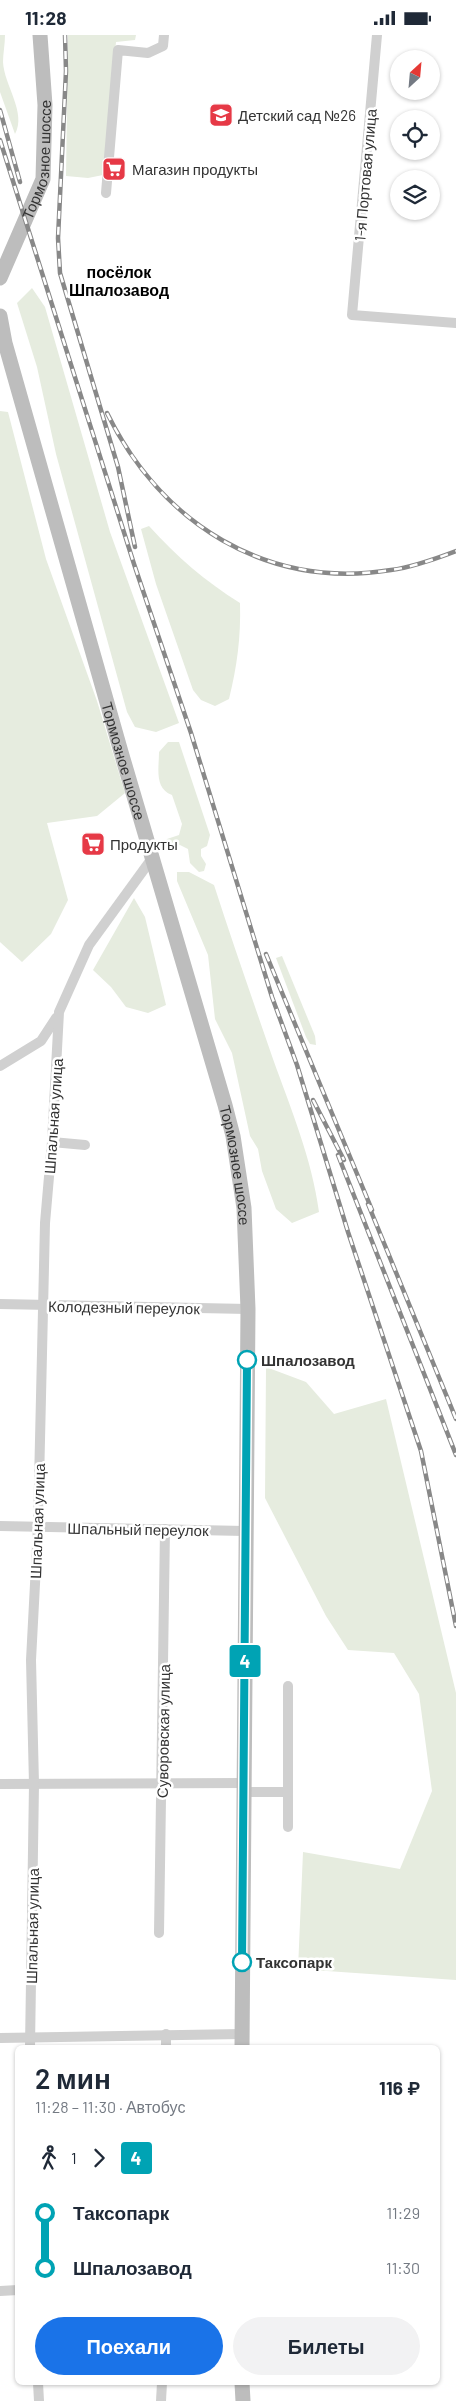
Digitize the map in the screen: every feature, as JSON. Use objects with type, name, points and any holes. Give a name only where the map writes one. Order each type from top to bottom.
[{"type":"street","name":"Тормозное шоссе","points":[[0,278],[12,247],[40,190],[43,179],[45,105],[40,35]]},
{"type":"street","points":[[106,193],[118,51],[148,53],[163,47],[164,35]]},
{"type":"street","name":"1-я Портовая улица","points":[[377,35],[352,315],[456,323]]},
{"type":"street","name":"Тормозное шоссе","points":[[0,316],[5,343],[118,742],[233,1136],[244,1208],[248,1309],[242,2041]]},
{"type":"street","name":"Шпальная улица","points":[[30,2042],[34,1784],[31,1660],[38,1527],[45,1223],[52,1142],[59,1013],[65,995],[89,945],[153,857]]},
{"type":"street","points":[[0,1066],[41,1041],[49,1032],[59,1013]]},
{"type":"street","points":[[52,1142],[85,1145]]},
{"type":"street","name":"Колодезный переулок","points":[[0,1304],[248,1309]]},
{"type":"street","name":"Шпальный переулок","points":[[0,1526],[245,1531]]},
{"type":"street","name":"Суворовская улица","points":[[159,1933],[163,1783],[165,1529]]},
{"type":"street","points":[[288,1685],[288,1827]]},
{"type":"street","points":[[0,1784],[163,1783],[244,1787],[288,1792]]},
{"type":"street","points":[[166,2034],[166,2045]]},
{"type":"street","points":[[0,2038],[30,2042],[166,2034],[242,2041]]},
{"type":"street","points":[[0,2291],[15,2290]]},
{"type":"street","points":[[38,2385],[39,2401]]},
{"type":"street","points":[[161,2401],[162,2385]]},
{"type":"street","points":[[242,2385],[243,2401]]},
{"type":"shaded area","points":[[0,35],[5,35],[4,71],[17,108],[18,126],[15,134],[0,92]]},
{"type":"shaded area","points":[[68,35],[136,35],[135,40],[116,42],[103,175],[88,178],[66,176]]},
{"type":"shaded area","points":[[32,288],[45,307],[110,532],[179,723],[156,732],[135,727],[127,712],[56,454],[37,367],[17,303]]},
{"type":"shaded area","points":[[0,411],[8,412],[46,559],[97,701],[125,793],[97,816],[47,823],[68,900],[51,934],[22,962],[0,942]]},
{"type":"shaded area","points":[[149,526],[192,568],[240,603],[238,652],[229,699],[215,706],[201,700],[193,690],[156,584],[141,529]]},
{"type":"shaded area","points":[[168,742],[179,742],[210,835],[207,846],[201,849],[201,856],[206,864],[204,871],[199,872],[190,863],[188,849],[180,845],[169,847],[165,844],[167,839],[179,835],[182,824],[172,795],[162,788],[160,783],[158,771],[159,752]]},
{"type":"shaded area","points":[[177,872],[189,872],[214,885],[300,1134],[316,1192],[319,1212],[292,1223],[276,1209],[262,1171],[258,1149],[250,1136],[232,1053],[215,1019],[208,955],[177,881]]},
{"type":"shaded area","points":[[134,898],[145,917],[166,1005],[148,1013],[126,1007],[111,987],[93,970]]},
{"type":"shaded area","points":[[282,956],[315,1036],[316,1045],[310,1044],[306,1037],[276,958]]},
{"type":"shaded area","points":[[266,1367],[306,1382],[334,1414],[386,1399],[456,1693],[456,1980],[298,1969],[303,1852],[400,1869],[432,1791],[419,1694],[394,1653],[348,1650],[326,1616],[265,1498]]},
{"type":"railway","points":[[65,35],[66,71],[58,238],[60,273],[118,467],[135,547]]},
{"type":"railway","points":[[0,110],[20,182]]},
{"type":"railway","points":[[0,140],[134,564],[191,733],[272,997],[297,1065],[348,1232],[421,1451],[456,1626]]},
{"type":"railway","points":[[107,413],[130,452],[157,487],[188,516],[222,540],[260,558],[301,569],[345,574],[399,569],[456,551]]},
{"type":"railway","points":[[266,954],[372,1210]]},
{"type":"railway","points":[[313,1100],[344,1160]]},
{"type":"railway","points":[[338,1155],[456,1455]]},
{"type":"railway","points":[[368,1204],[456,1419]]},
{"type":"bus line","name":"4","points":[[242,1962],[247,1360]]},
{"type":"place","name":"Детский сад №26","points":[[221,115]]},
{"type":"place","name":"Магазин продукты","points":[[114,169]]},
{"type":"place","name":"Продукты","points":[[93,844]]},
{"type":"place","name":"Шпалозавод","points":[[247,1360]]},
{"type":"place","name":"Таксопарк","points":[[242,1962]]},
{"type":"district","name":"посёлок Шпалозавод","points":[[119,280]]}]
